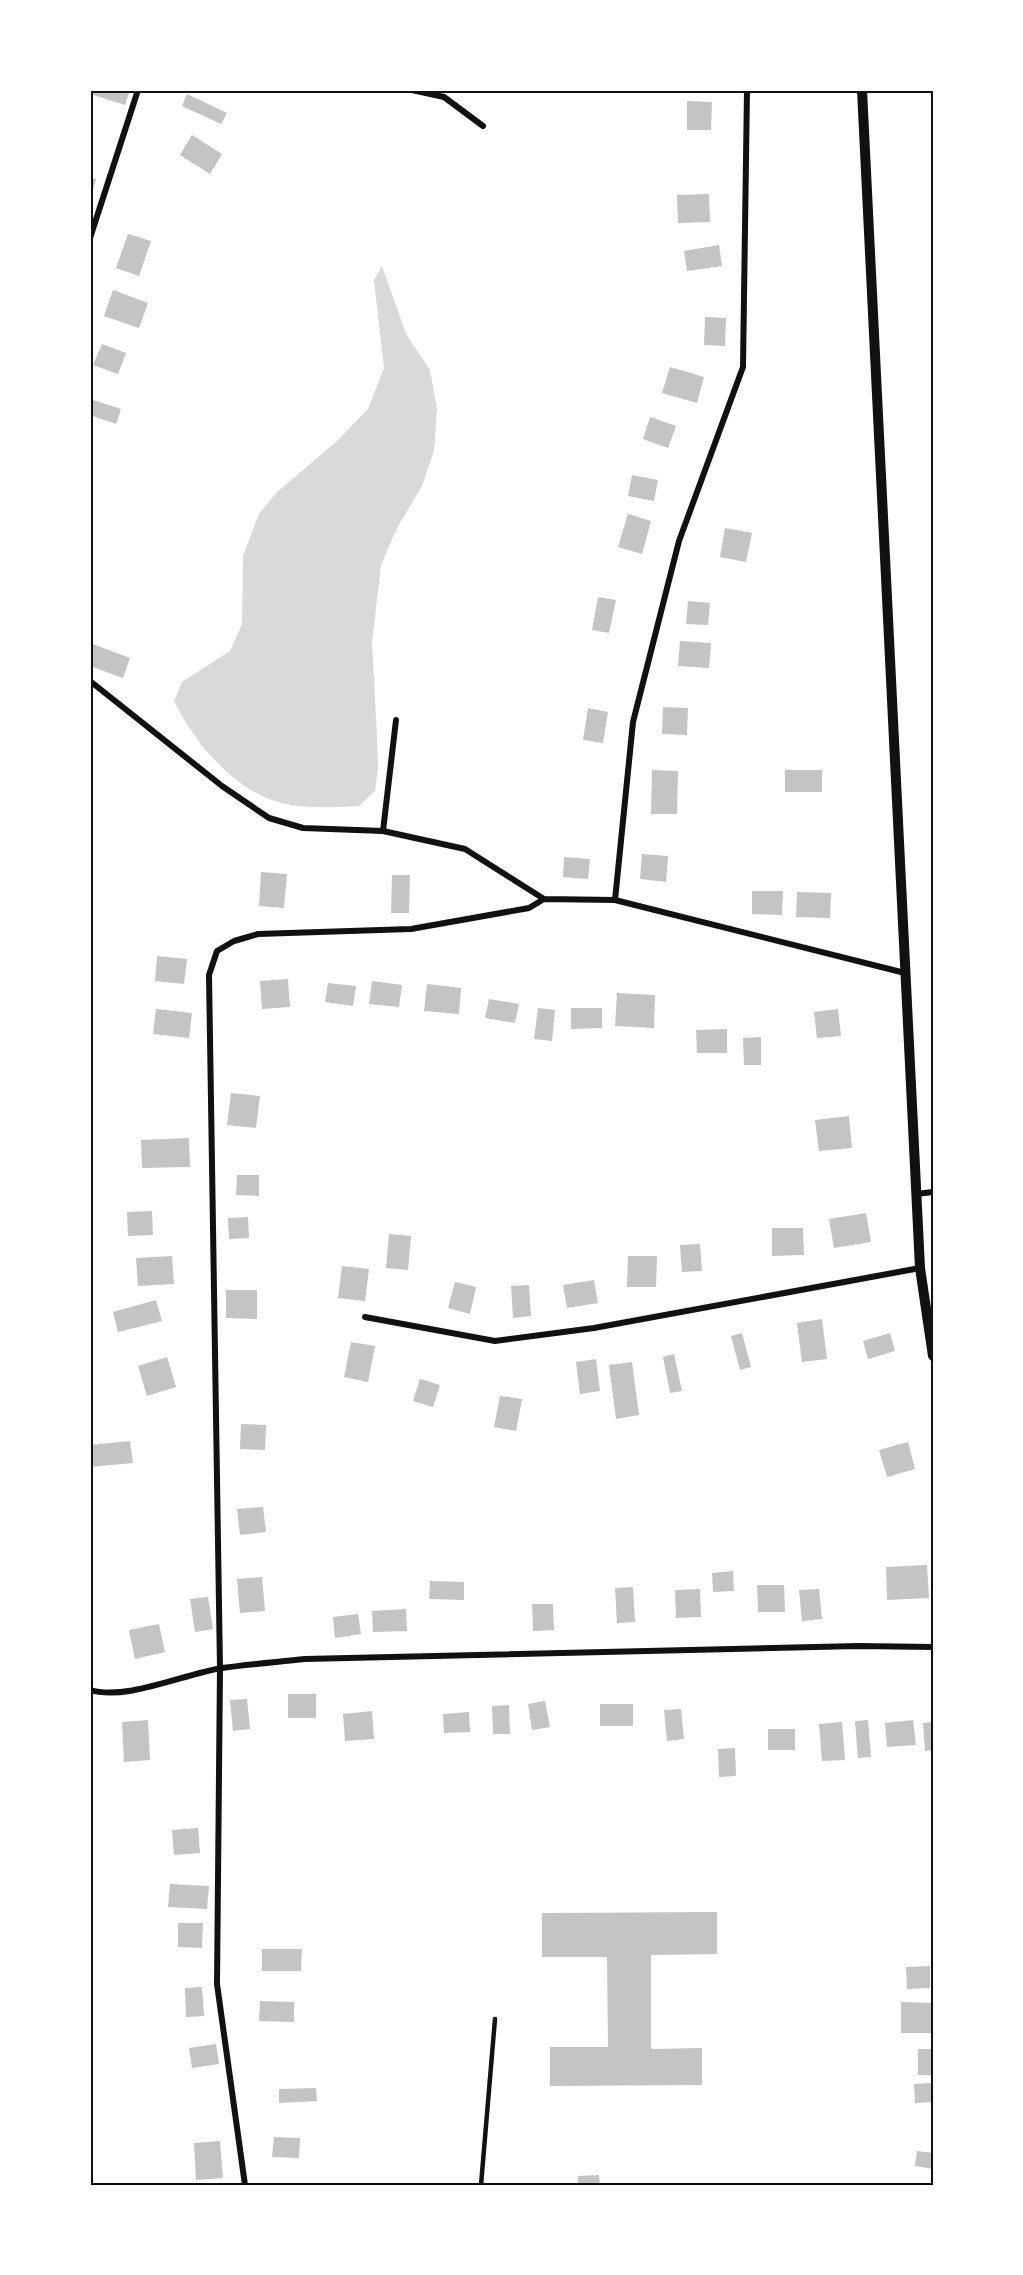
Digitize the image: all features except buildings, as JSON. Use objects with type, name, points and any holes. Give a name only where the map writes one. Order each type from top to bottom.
[{"type":"street","points":[[90,238],[138,90]]},
{"type":"street","points":[[412,90],[444,97],[483,126]]},
{"type":"street","points":[[615,900],[633,722],[679,541],[743,367],[747,90]]},
{"type":"street","points":[[862,90],[920,1268],[933,1356]]},
{"type":"street","points":[[90,681],[222,786],[269,818],[303,828],[384,831],[465,849],[544,899],[615,900],[905,973]]},
{"type":"street","points":[[384,831],[396,720]]},
{"type":"street","points":[[245,2185],[217,1984],[220,1668],[209,975],[218,951],[234,941],[258,934],[411,929],[530,908],[544,899]]},
{"type":"street","points":[[916,1194],[933,1192]]},
{"type":"street","points":[[365,1317],[495,1341],[605,1326],[920,1268]]},
{"type":"street","points":[[90,1690],[100,1693],[127,1691],[220,1668],[306,1659],[858,1646],[933,1647]]},
{"type":"lane","points":[[481,2185],[495,2019]]},
{"type":"shaded area","points":[[382,266],[406,334],[430,370],[437,409],[434,451],[422,486],[397,528],[381,565],[372,642],[378,768],[375,791],[359,806],[295,806],[251,790],[219,765],[193,734],[174,701],[182,682],[230,651],[242,624],[243,556],[259,514],[277,492],[336,442],[368,409],[384,368],[374,280]]}]
